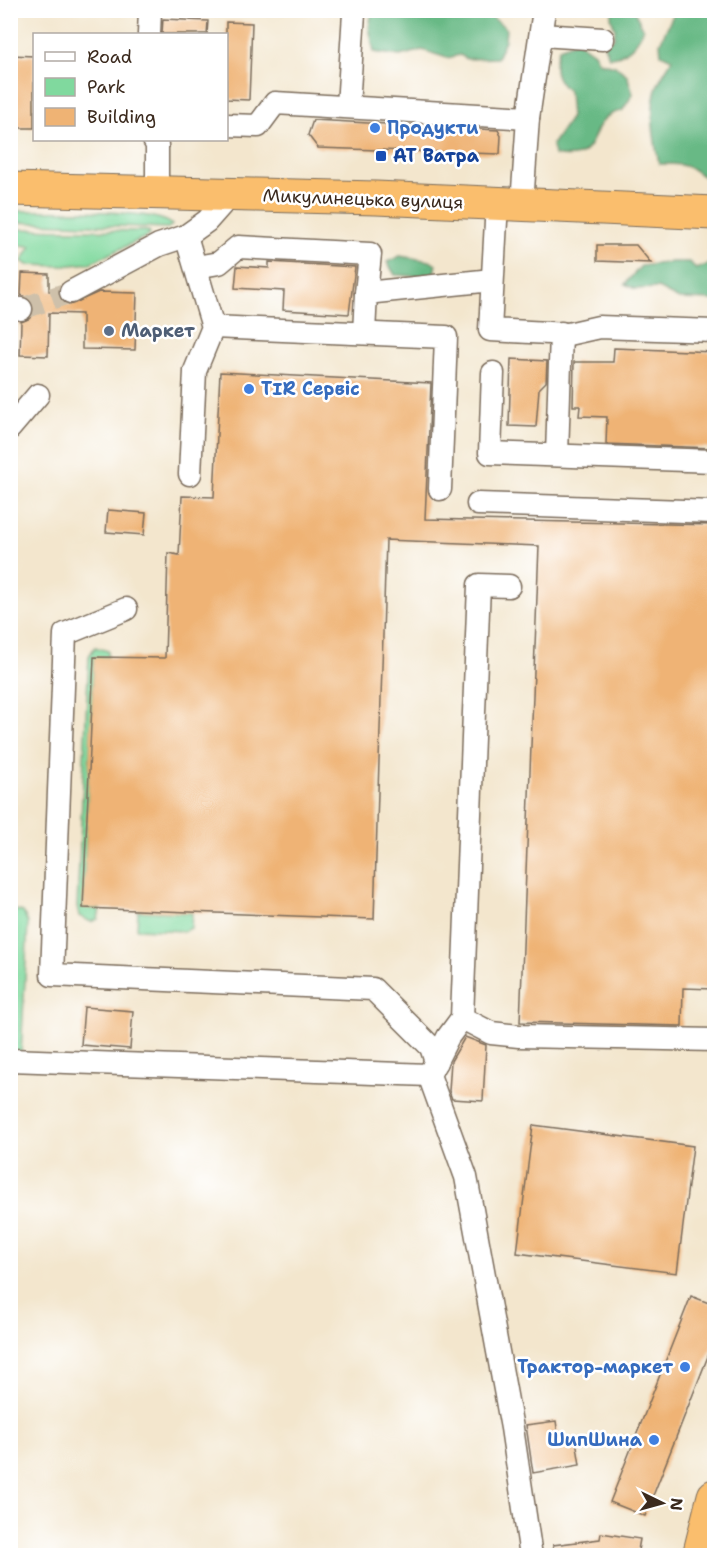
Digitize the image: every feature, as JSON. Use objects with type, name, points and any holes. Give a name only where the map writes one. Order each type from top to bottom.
[{"type":"highway","name":"Микулинецька вулиця","points":[[10,189],[509,203],[714,213]]},
{"type":"highway","points":[[699,1556],[714,1496]]},
{"type":"lane","points":[[149,33],[150,10]]},
{"type":"lane","points":[[544,10],[528,118],[492,280],[490,330],[561,333],[599,327],[714,331]]},
{"type":"lane","points":[[348,106],[354,13]]},
{"type":"lane","points":[[541,35],[603,39]]},
{"type":"lane","points":[[228,124],[258,126],[275,103],[528,118]]},
{"type":"lane","points":[[154,141],[157,146],[157,193]]},
{"type":"lane","points":[[71,292],[159,244],[186,236],[207,221],[230,195]]},
{"type":"lane","points":[[186,236],[213,327],[195,371],[190,474]]},
{"type":"lane","points":[[196,267],[219,263],[238,247],[370,254],[364,333]]},
{"type":"lane","points":[[366,293],[492,280]]},
{"type":"lane","points":[[213,327],[446,337],[440,489]]},
{"type":"lane","points":[[556,455],[561,333]]},
{"type":"lane","points":[[494,373],[490,453],[714,461]]},
{"type":"lane","points":[[10,428],[38,395]]},
{"type":"lane","points":[[478,504],[714,512]]},
{"type":"lane","points":[[433,1069],[448,1037],[462,1018],[479,585],[509,586]]},
{"type":"lane","points":[[126,609],[65,634],[52,975],[373,989],[431,1047],[433,1069],[466,1177],[512,1428],[531,1556]]},
{"type":"lane","points":[[462,1018],[491,1033],[510,1035],[714,1040]]},
{"type":"lane","points":[[10,1060],[433,1069]]},
{"type":"green space","points":[[489,10],[493,18],[506,28],[505,40],[497,58],[467,59],[460,55],[447,58],[422,50],[400,56],[374,52],[369,27],[372,11]]},
{"type":"green space","points":[[613,11],[634,11],[643,28],[638,39],[626,52],[609,57],[604,45],[614,38],[615,29],[611,17]]},
{"type":"green space","points":[[675,11],[714,11],[714,180],[685,166],[659,164],[654,134],[653,104],[658,84],[672,59],[661,54],[660,43]]},
{"type":"green space","points":[[577,41],[594,53],[599,62],[615,66],[627,75],[633,94],[622,111],[610,115],[602,122],[589,147],[582,153],[571,156],[554,155],[552,145],[571,117],[569,92],[557,77],[555,61],[559,48]]},
{"type":"green space","points":[[11,211],[122,213],[162,220],[172,225],[168,228],[11,222]]},
{"type":"green space","points":[[11,229],[149,231],[150,235],[90,263],[63,266],[27,265],[22,261],[31,246],[11,245]]},
{"type":"green space","points":[[400,256],[430,261],[436,265],[433,277],[395,275],[387,262]]},
{"type":"green space","points":[[690,262],[696,269],[709,264],[714,265],[714,300],[679,299],[658,288],[635,289],[625,284],[641,266]]},
{"type":"green space","points":[[95,647],[108,651],[108,657],[94,657],[83,908],[100,909],[98,919],[91,922],[79,916],[77,906],[89,656]]},
{"type":"green space","points":[[11,909],[23,912],[28,923],[21,1054],[11,1054]]},
{"type":"green space","points":[[138,911],[192,913],[191,928],[185,931],[137,929]]},
{"type":"building","points":[[163,19],[208,21],[207,33],[162,33]]},
{"type":"building","points":[[226,22],[252,23],[249,100],[228,99],[228,33],[226,33]]},
{"type":"building","points":[[10,55],[33,56],[33,128],[10,128]]},
{"type":"building","points":[[313,120],[498,130],[501,136],[500,154],[318,148],[308,135]]},
{"type":"building","points":[[597,245],[636,245],[651,263],[597,261]]},
{"type":"building","points":[[269,262],[355,267],[349,314],[283,310],[284,291],[235,288],[237,266],[269,268]]},
{"type":"building","name":"Маркет","points":[[22,273],[49,274],[49,291],[58,291],[59,299],[70,305],[99,292],[137,293],[135,350],[82,349],[82,314],[49,313],[48,356],[20,355],[21,322],[31,318],[34,311],[30,299],[21,295]]},
{"type":"building","points":[[614,348],[714,352],[714,448],[606,444],[607,417],[579,416],[580,406],[573,406],[574,362],[613,362]]},
{"type":"building","points":[[511,359],[547,361],[546,382],[539,389],[536,427],[509,426]]},
{"type":"building","points":[[220,372],[431,383],[425,519],[714,525],[714,989],[683,988],[682,1026],[520,1022],[539,546],[386,540],[374,919],[83,908],[94,657],[165,658],[168,553],[179,555],[182,496],[214,497]]},
{"type":"building","points":[[108,510],[146,513],[144,535],[106,532]]},
{"type":"building","points":[[84,1007],[133,1011],[130,1049],[81,1045]]},
{"type":"building","points":[[465,1037],[486,1045],[483,1101],[452,1099],[449,1091],[451,1061]]},
{"type":"building","points":[[533,1125],[693,1146],[677,1273],[517,1253]]},
{"type":"building","points":[[691,1296],[714,1305],[714,1341],[645,1516],[610,1502]]},
{"type":"building","points":[[556,1421],[559,1442],[576,1440],[580,1465],[533,1473],[526,1425]]},
{"type":"building","points":[[601,1533],[640,1539],[637,1556],[554,1556],[553,1545],[600,1539]]},
{"type":"tunnel","points":[[21,309],[71,292]]},
{"type":"place","name":"Продукти","points":[[375,128]]},
{"type":"place","name":"АТ Ватра","points":[[381,156]]},
{"type":"place","name":"Маркет","points":[[109,331]]},
{"type":"place","name":"TIR Сервіс","points":[[249,389]]},
{"type":"place","name":"Трактор-маркет","points":[[685,1367]]},
{"type":"place","name":"ШипШина","points":[[654,1440]]}]
